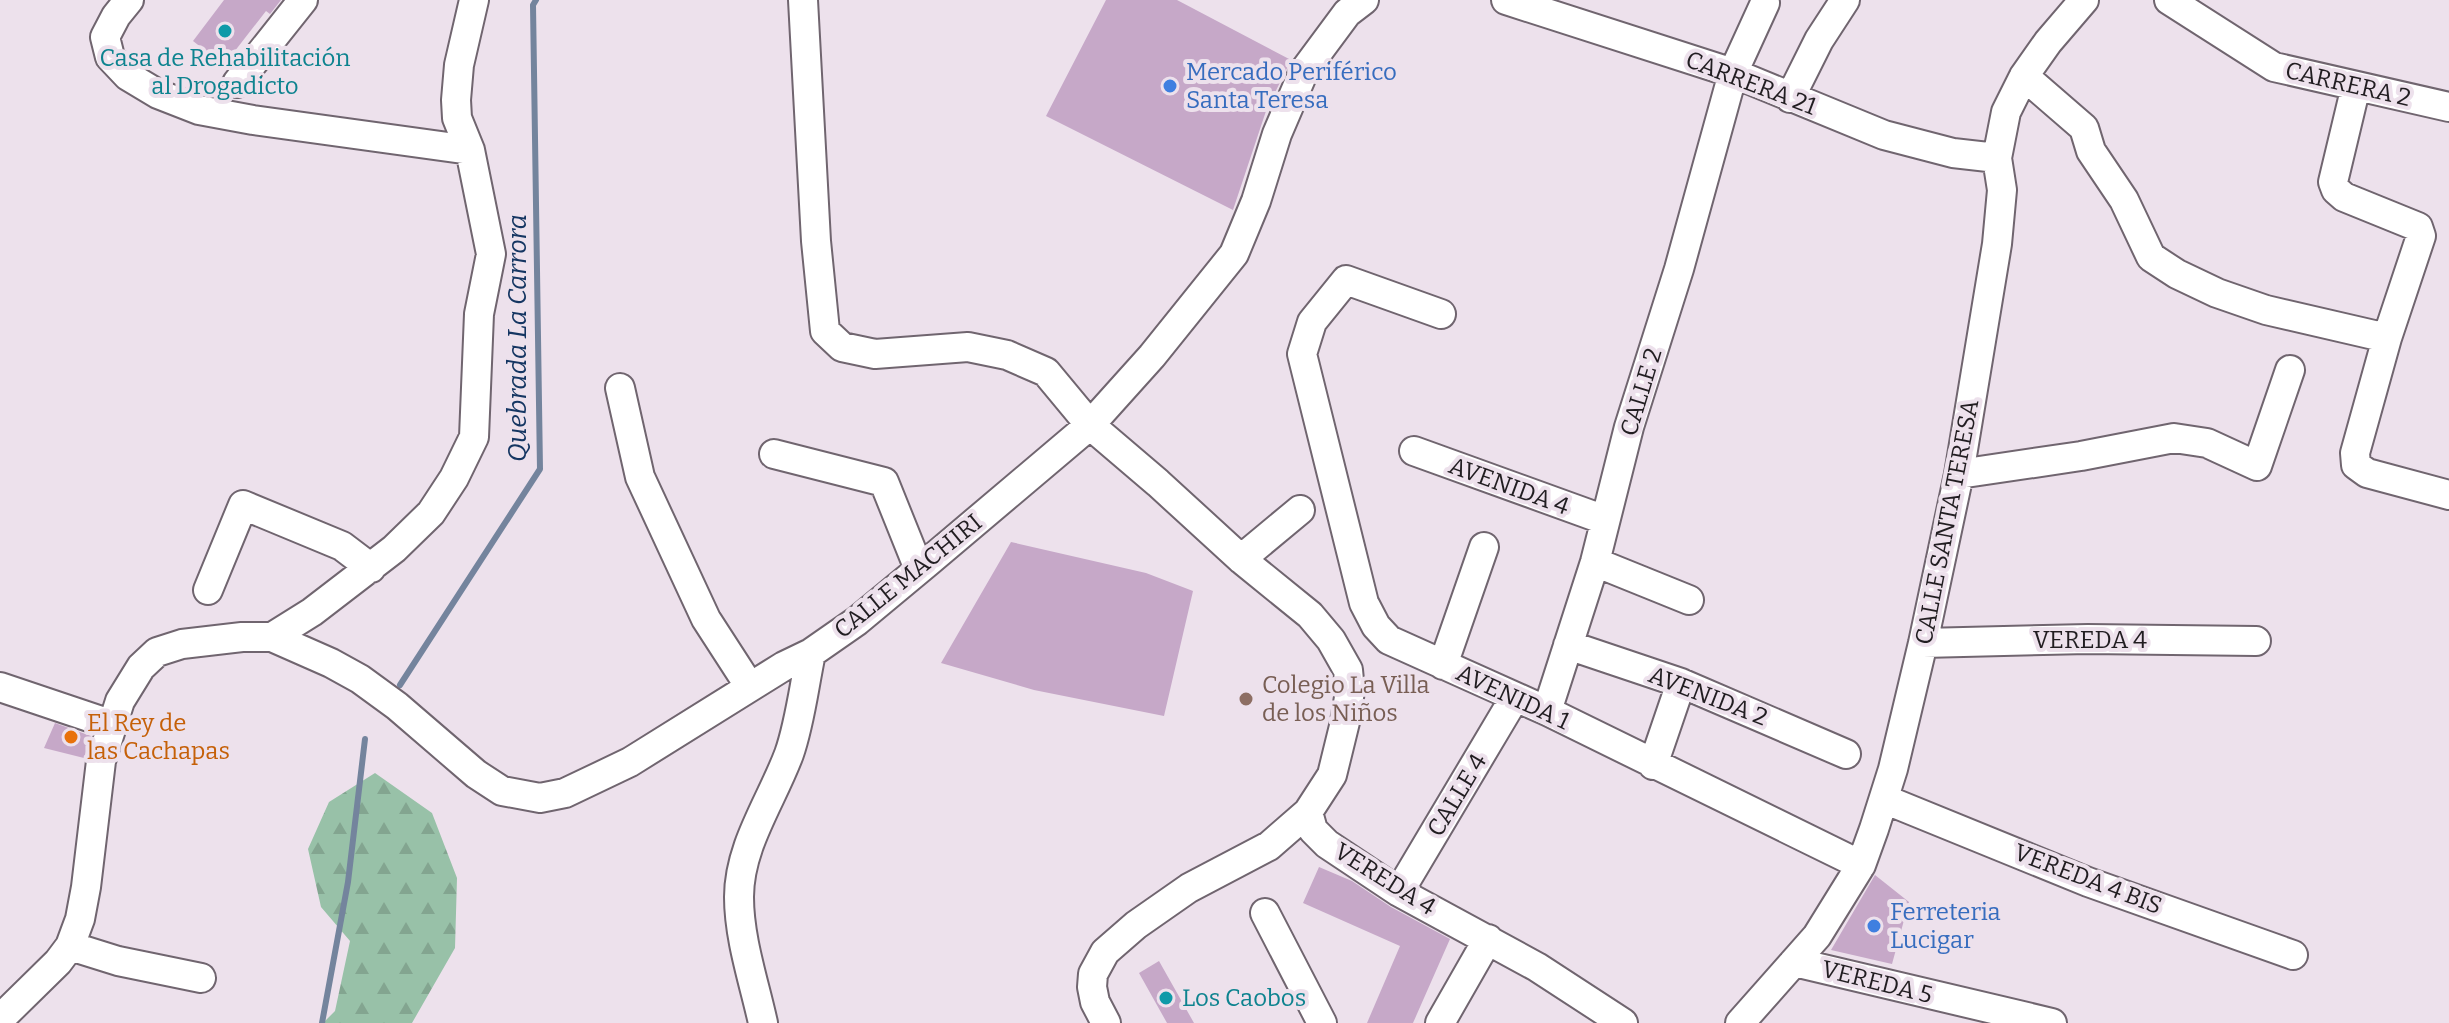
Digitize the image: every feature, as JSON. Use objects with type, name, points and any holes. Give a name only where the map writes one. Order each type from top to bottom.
[{"type":"street","points":[[129,0],[105,37],[110,57],[128,76],[158,94],[199,110],[253,120],[470,150]]},
{"type":"street","points":[[237,83],[303,0]]},
{"type":"street","points":[[0,1019],[13,989],[58,962],[70,946],[80,919],[86,887],[101,761],[129,684],[141,667],[157,652],[196,642],[272,637],[312,612],[371,568],[431,513],[454,478],[474,437],[479,314],[491,254],[470,150],[457,118],[456,100],[459,65],[474,0]]},
{"type":"street","points":[[803,0],[816,241],[825,331],[842,347],[875,354],[968,347],[1007,355],[1046,372],[1090,425],[1241,559],[1310,615],[1331,640],[1348,670],[1350,691],[1332,775],[1308,812],[1269,846],[1189,888],[1136,925],[1105,952],[1093,974],[1092,987],[1095,1002],[1106,1023]]},
{"type":"street","name":"CALLE MACHIRI","points":[[272,637],[360,679],[397,706],[476,774],[502,791],[540,798],[565,793],[630,762],[811,653],[857,621],[1090,425],[1152,356],[1234,254],[1256,201],[1277,134],[1304,71],[1347,13],[1364,0]]},
{"type":"street","name":"CARRERA 21","points":[[1506,0],[1586,11],[1884,135],[1953,153],[1997,158]]},
{"type":"street","points":[[1790,98],[1819,40],[1845,0]]},
{"type":"street","name":"CALLE SANTA TERESA","points":[[1740,1023],[1817,936],[1861,865],[1884,799],[1923,643],[1959,474],[1997,244],[2002,190],[1997,158],[2006,112],[2024,76],[2084,0]]},
{"type":"street","name":"CARRERA 2","points":[[2169,0],[2274,67],[2449,107]]},
{"type":"street","name":"CALLE 2","points":[[1547,711],[1595,562],[1605,520],[1638,430],[1733,73],[1765,3]]},
{"type":"street","points":[[2024,76],[2084,128],[2091,151],[2124,200],[2151,257],[2177,274],[2217,293],[2266,310],[2387,338]]},
{"type":"street","points":[[2356,86],[2333,182],[2336,190],[2344,197],[2418,227],[2421,236],[2387,338],[2355,453],[2356,465],[2367,473],[2449,495]]},
{"type":"street","name":"AVENIDA 1","points":[[1441,314],[1346,280],[1312,322],[1302,354],[1364,603],[1376,626],[1389,640],[1547,711],[1861,865]]},
{"type":"street","points":[[1959,474],[2174,438],[2207,443],[2257,466],[2290,370]]},
{"type":"street","points":[[620,388],[640,477],[706,619],[750,687]]},
{"type":"street","name":"AVENIDA 4","points":[[1414,451],[1605,520]]},
{"type":"street","points":[[774,454],[884,482],[919,569]]},
{"type":"street","points":[[208,590],[243,505],[342,546],[371,568]]},
{"type":"street","points":[[1241,559],[1300,510]]},
{"type":"street","points":[[1443,665],[1484,547]]},
{"type":"street","points":[[1595,562],[1689,600]]},
{"type":"street","name":"VEREDA 4","points":[[1923,643],[2088,639],[2256,641]]},
{"type":"street","name":"AVENIDA 2","points":[[1568,645],[1681,683],[1846,754]]},
{"type":"street","points":[[763,1023],[743,935],[739,897],[749,844],[790,751],[811,653]]},
{"type":"street","points":[[1653,765],[1681,683]]},
{"type":"street","points":[[2,693],[113,725]]},
{"type":"street","name":"CALLE 4","points":[[1399,892],[1515,697]]},
{"type":"street","name":"VEREDA 4 BIS","points":[[1884,799],[2088,882],[2293,955]]},
{"type":"street","name":"VEREDA 4","points":[[1308,812],[1313,830],[1327,844],[1399,892],[1537,967],[1623,1023]]},
{"type":"street","points":[[1265,913],[1322,1023]]},
{"type":"street","points":[[1440,1023],[1488,939]]},
{"type":"street","points":[[70,946],[118,961],[201,978]]},
{"type":"street","name":"VEREDA 5","points":[[1794,962],[2052,1023]]},
{"type":"green space","points":[[375,773],[432,813],[457,878],[455,948],[412,1023],[323,1023],[335,1011],[350,941],[321,907],[308,849],[329,802]]},
{"type":"building","name":"Casa de Rehabilitación al Drogadicto","points":[[224,0],[281,0],[270,14],[266,11],[224,65],[193,41]]},
{"type":"building","name":"Mercado Periférico Santa Teresa","points":[[1106,0],[1177,0],[1291,60],[1266,111],[1233,210],[1046,116]]},
{"type":"building","points":[[1011,542],[1146,573],[1193,591],[1164,716],[1034,690],[941,663]]},
{"type":"building","name":"El Rey de las Cachapas","points":[[55,723],[91,736],[84,758],[44,748]]},
{"type":"building","points":[[1319,867],[1352,881],[1391,907],[1450,939],[1413,1023],[1367,1023],[1400,946],[1303,903]]},
{"type":"building","name":"Ferreteria Lucigar","points":[[1875,875],[1909,902],[1892,964],[1831,950]]},
{"type":"building","name":"Los Caobos","points":[[1159,961],[1194,1023],[1167,1023],[1139,973]]},
{"type":"waterway","name":"Quebrada La Carrora","points":[[400,685],[540,469],[533,5],[536,0]]},
{"type":"waterway","name":"Quebrada La Carrora","points":[[322,1023],[348,882],[365,739]]},
{"type":"place","name":"Casa de Rehabilitación al Drogadicto","points":[[225,31]]},
{"type":"place","name":"Mercado Periférico Santa Teresa","points":[[1170,86]]},
{"type":"place","name":"Colegio La Villa de los Niños","points":[[1246,699]]},
{"type":"place","name":"El Rey de las Cachapas","points":[[71,737]]},
{"type":"place","name":"Ferreteria Lucigar","points":[[1874,926]]},
{"type":"place","name":"Los Caobos","points":[[1166,998]]}]
